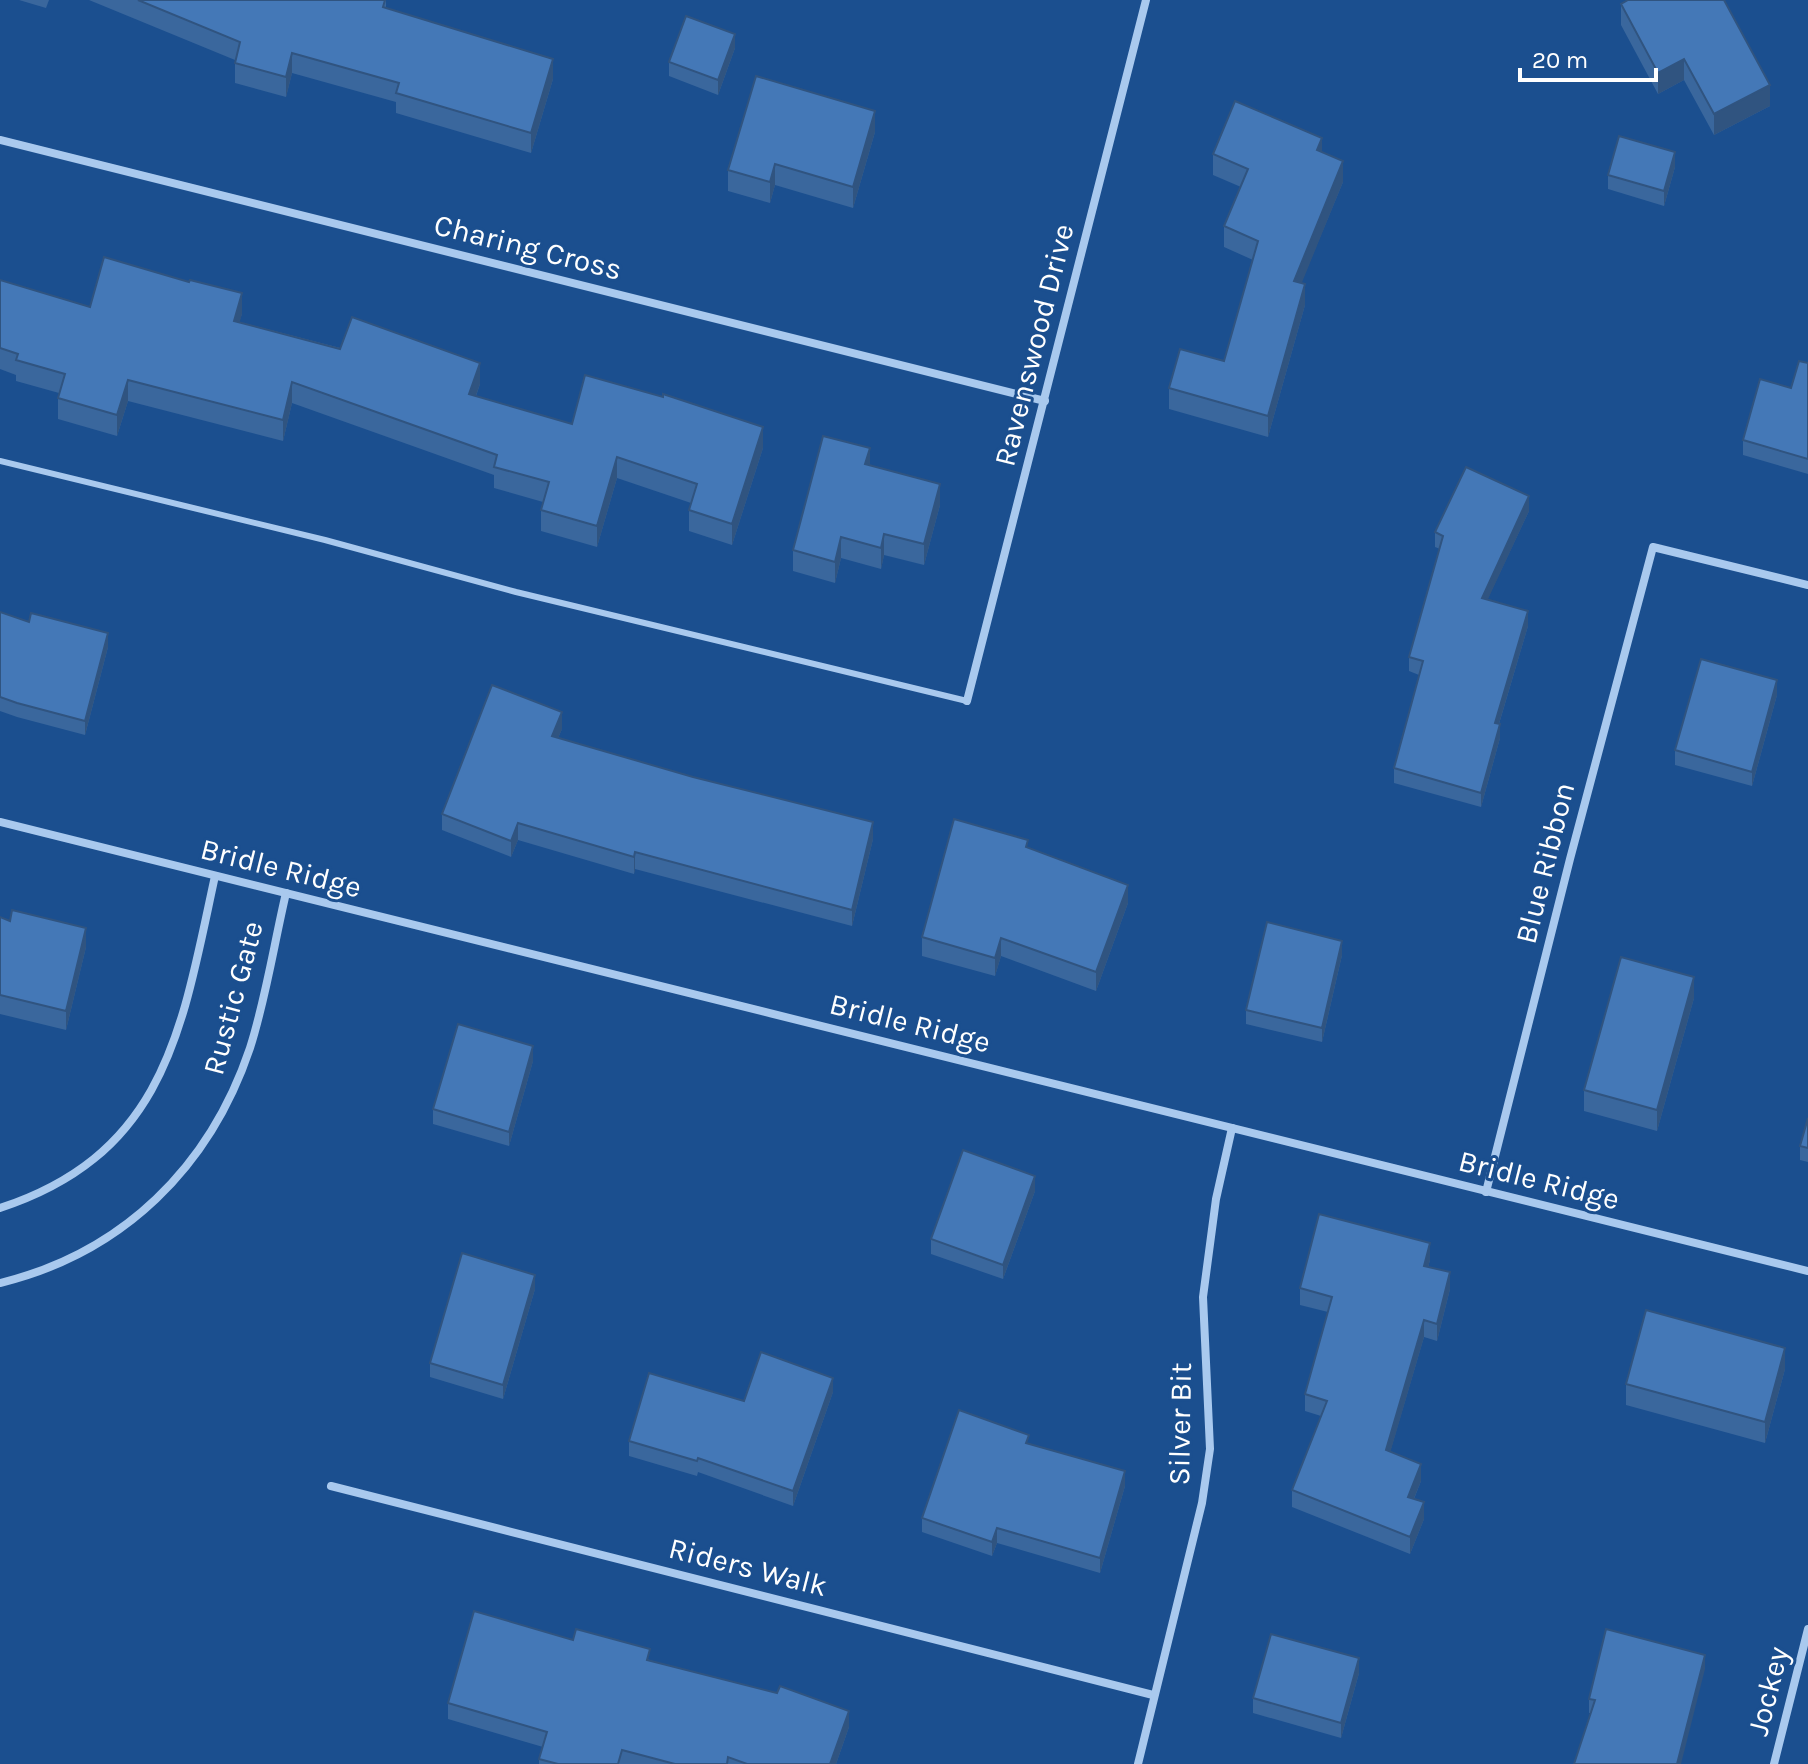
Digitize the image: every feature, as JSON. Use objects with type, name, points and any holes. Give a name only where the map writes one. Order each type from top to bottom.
[{"type":"street","name":"Ravenswood Drive","points":[[967,701],[1146,0]]},
{"type":"street","name":"Charing Cross","points":[[0,140],[1045,401]]},
{"type":"street","name":"Blue Ribbon","points":[[1486,1192],[1653,547],[1808,585]]},
{"type":"street","name":"Bridle Ridge","points":[[0,822],[1808,1271]]},
{"type":"street","name":"Rustic Gate","points":[[0,1208],[60,1183],[87,1165],[123,1129],[156,1083],[182,1024],[215,876]]},
{"type":"street","name":"Rustic Gate","points":[[0,1283],[57,1265],[108,1238],[156,1200],[191,1160],[227,1103],[251,1045],[286,893]]},
{"type":"street","name":"Silver Bit","points":[[1138,1764],[1202,1503],[1210,1449],[1203,1297],[1216,1199],[1232,1128]]},
{"type":"street","name":"Riders Walk","points":[[331,1486],[1153,1695]]},
{"type":"street","name":"Jockey","points":[[1774,1764],[1808,1629]]},
{"type":"lane","points":[[0,461],[325,540],[516,592],[967,701]]},
{"type":"building","points":[[138,0],[385,0],[383,7],[553,59],[531,133],[396,93],[399,83],[292,53],[286,77],[235,63],[240,42]]},
{"type":"building","points":[[1628,0],[1724,0],[1770,85],[1714,114],[1684,59],[1658,73],[1621,4]]},
{"type":"building","points":[[686,16],[735,34],[718,80],[669,62]]},
{"type":"building","points":[[756,76],[875,111],[853,187],[775,164],[770,182],[728,170]]},
{"type":"building","points":[[1235,101],[1322,138],[1317,150],[1343,161],[1294,281],[1305,284],[1268,416],[1169,388],[1180,349],[1224,361],[1258,241],[1224,226],[1248,169],[1213,154]]},
{"type":"building","points":[[1619,136],[1675,152],[1664,191],[1608,175]]},
{"type":"building","points":[[104,257],[189,282],[242,293],[234,321],[340,349],[352,317],[480,363],[469,394],[572,424],[585,375],[663,397],[663,394],[763,427],[732,524],[689,510],[697,484],[617,457],[597,526],[541,510],[549,482],[494,467],[497,455],[292,382],[283,420],[128,380],[117,415],[58,398],[65,374],[16,360],[18,354],[0,348],[0,280],[90,307]]},
{"type":"building","points":[[1799,361],[1808,363],[1808,459],[1743,440],[1760,379],[1791,388]]},
{"type":"building","points":[[823,436],[870,448],[865,464],[940,484],[924,544],[884,534],[881,548],[841,537],[835,562],[793,550]]},
{"type":"building","points":[[1466,467],[1529,496],[1482,598],[1528,611],[1495,723],[1500,724],[1481,793],[1394,768],[1423,661],[1409,657],[1443,536],[1435,532]]},
{"type":"building","points":[[0,612],[29,622],[31,613],[108,633],[85,721],[0,697]]},
{"type":"building","points":[[1701,659],[1777,680],[1752,772],[1675,750]]},
{"type":"building","points":[[492,685],[562,712],[552,736],[693,777],[873,822],[852,910],[635,852],[634,857],[518,823],[511,841],[442,814]]},
{"type":"building","points":[[954,819],[1028,840],[1026,847],[1128,885],[1096,972],[1001,938],[995,958],[922,937]]},
{"type":"building","points":[[12,910],[86,928],[66,1011],[0,995],[0,917],[10,921]]},
{"type":"building","points":[[1267,922],[1342,941],[1322,1028],[1246,1010]]},
{"type":"building","points":[[1621,957],[1694,977],[1657,1110],[1584,1090]]},
{"type":"building","points":[[458,1024],[533,1046],[509,1132],[433,1109]]},
{"type":"building","points":[[1808,1118],[1808,1148],[1800,1146]]},
{"type":"building","points":[[963,1150],[1035,1176],[1003,1265],[931,1239]]},
{"type":"building","points":[[1319,1214],[1430,1243],[1424,1266],[1450,1272],[1437,1324],[1424,1320],[1386,1450],[1421,1464],[1408,1497],[1424,1502],[1410,1537],[1292,1490],[1327,1401],[1305,1394],[1332,1297],[1300,1288]]},
{"type":"building","points":[[462,1253],[535,1275],[503,1385],[430,1363]]},
{"type":"building","points":[[1646,1310],[1785,1348],[1765,1422],[1626,1384]]},
{"type":"building","points":[[761,1352],[833,1378],[793,1491],[698,1458],[697,1461],[629,1441],[649,1373],[744,1401]]},
{"type":"building","points":[[959,1410],[1029,1435],[1026,1443],[1125,1471],[1100,1558],[997,1528],[992,1542],[922,1518]]},
{"type":"building","points":[[474,1611],[573,1640],[576,1629],[650,1649],[647,1660],[777,1693],[780,1686],[849,1711],[830,1764],[747,1764],[728,1757],[727,1764],[675,1764],[622,1750],[618,1764],[558,1764],[539,1759],[547,1732],[448,1703]]},
{"type":"building","points":[[1606,1629],[1705,1655],[1677,1764],[1574,1764],[1595,1700],[1589,1699]]},
{"type":"building","points":[[1271,1634],[1359,1658],[1341,1723],[1253,1698]]}]
